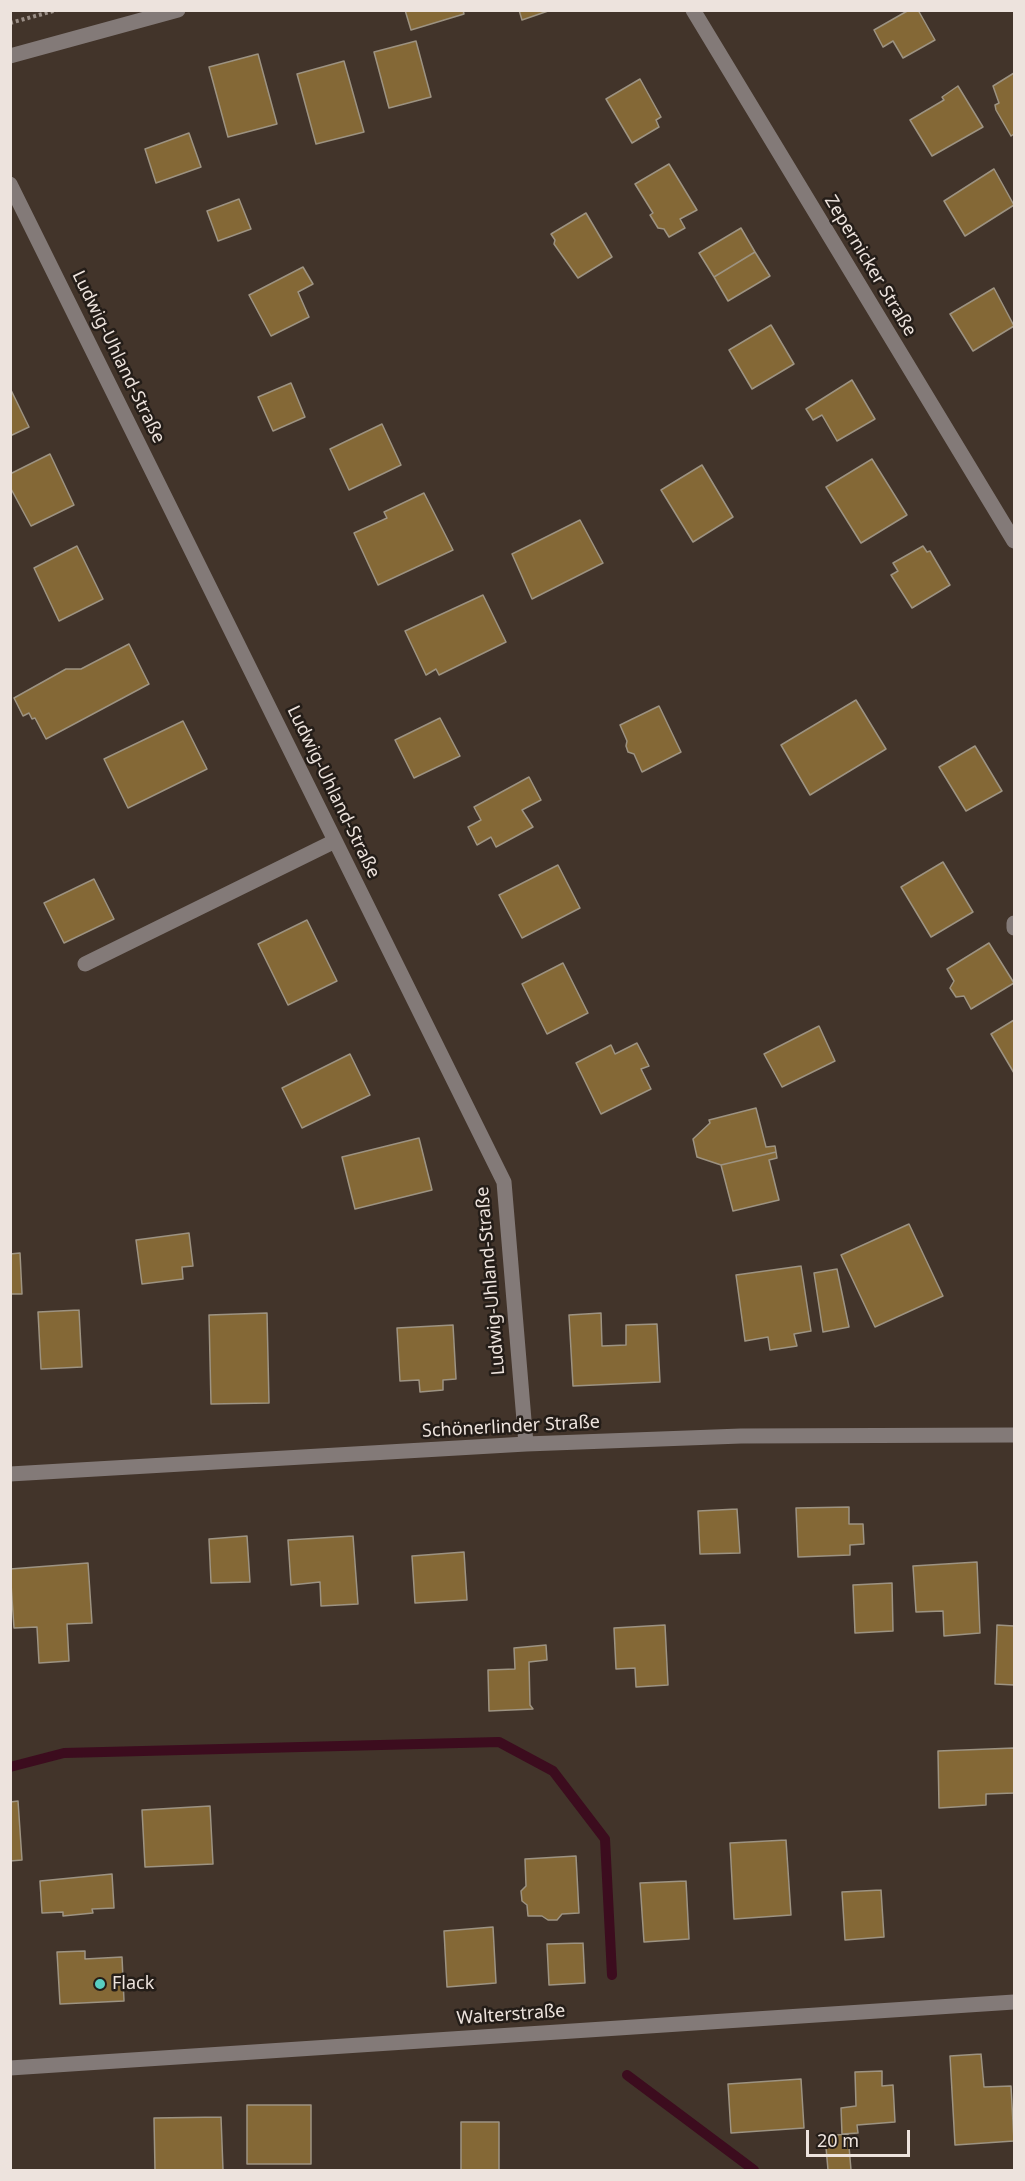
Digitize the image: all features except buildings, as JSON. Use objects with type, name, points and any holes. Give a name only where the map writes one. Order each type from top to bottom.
[{"type":"street","points":[[10,57],[178,10]]},
{"type":"street","name":"Zepernicker Straße","points":[[693,10],[1014,542]]},
{"type":"street","name":"Ludwig-Uhland-Straße","points":[[10,184],[504,1182],[526,1444]]},
{"type":"street","points":[[84,964],[335,841]]},
{"type":"street","points":[[1014,923],[1014,928]]},
{"type":"street","name":"Schönerlinder Straße","points":[[10,1474],[526,1444],[741,1436],[1014,1435]]},
{"type":"street","name":"Walterstraße","points":[[10,2068],[1014,2002]]},
{"type":"path","points":[[10,23],[57,10]]},
{"type":"waterway","points":[[10,1767],[64,1753],[499,1742],[553,1771],[605,1839],[612,1975]]},
{"type":"waterway","points":[[627,2075],[754,2170]]},
{"type":"place","name":"Flack","points":[[100,1984]]}]
